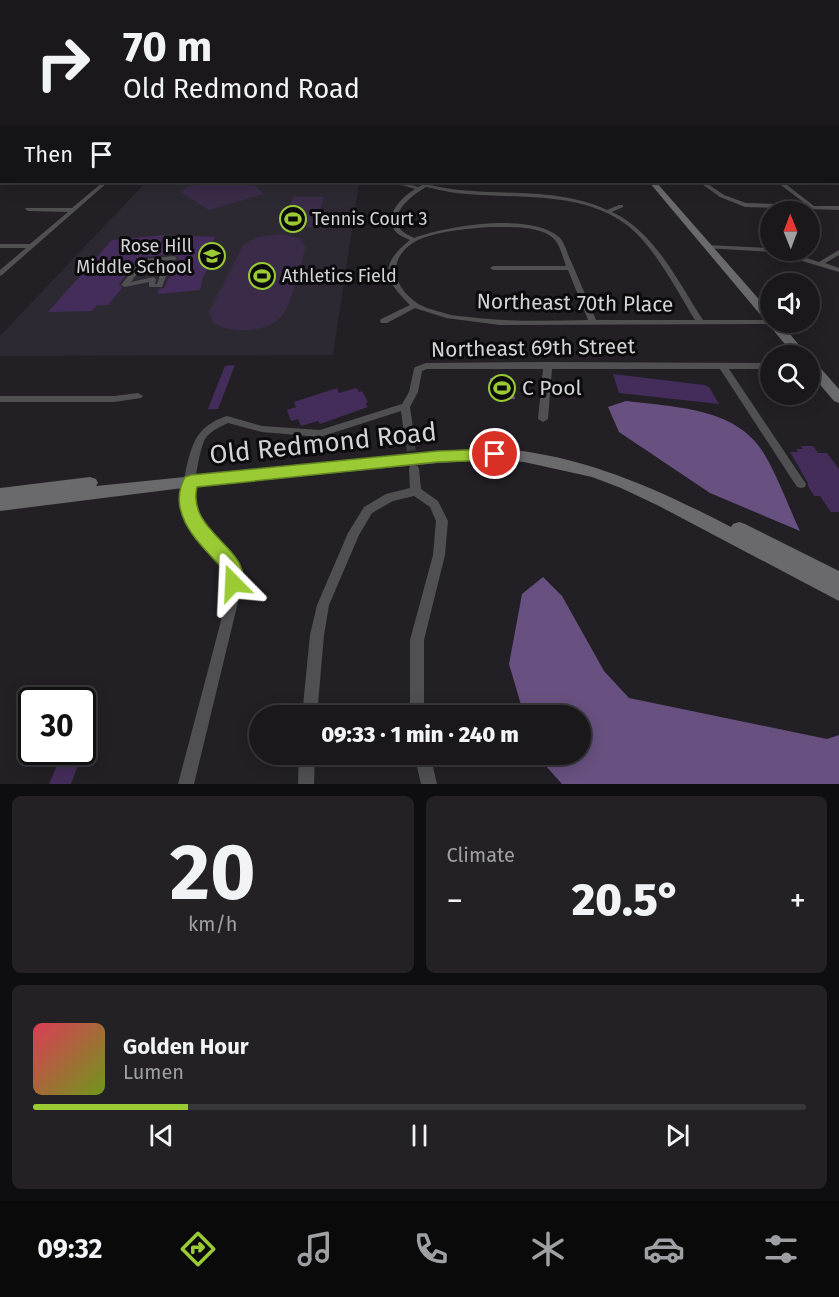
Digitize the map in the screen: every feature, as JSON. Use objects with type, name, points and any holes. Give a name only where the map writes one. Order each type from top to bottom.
[{"type":"main road","points":[[653,183],[760,307]]},
{"type":"main road","points":[[782,333],[793,345]]},
{"type":"main road","points":[[820,377],[839,398]]},
{"type":"main road","name":"Old Redmond Road","points":[[0,504],[192,477],[460,446],[543,451],[604,465],[632,477],[839,579]]},
{"type":"main road","name":"Old Redmond Road","points":[[0,495],[27,490],[438,457],[495,454],[524,456],[594,472],[627,484],[702,520],[839,592]]},
{"type":"street","points":[[0,274],[104,183]]},
{"type":"street","points":[[403,183],[463,194],[551,197],[606,212],[629,224],[645,240],[700,322]]},
{"type":"street","points":[[414,240],[399,232],[394,224],[398,206],[422,186],[430,183]]},
{"type":"street","points":[[703,183],[734,205],[760,207]]},
{"type":"street","points":[[781,183],[805,201]]},
{"type":"street","points":[[606,212],[621,206]]},
{"type":"street","points":[[820,208],[839,207]]},
{"type":"street","points":[[28,209],[73,210]]},
{"type":"street","points":[[384,321],[416,305],[399,290],[390,272],[398,253],[414,240],[452,228],[473,226],[534,227],[554,234],[593,322]]},
{"type":"street","points":[[0,246],[32,246]]},
{"type":"street","points":[[707,247],[760,249]]},
{"type":"street","points":[[820,263],[839,252]]},
{"type":"street","points":[[174,258],[170,261],[168,269],[165,269],[160,286],[151,286],[153,279],[124,285],[139,266],[146,266],[148,260],[174,258]]},
{"type":"street","points":[[813,261],[839,270]]},
{"type":"street","points":[[493,268],[571,268]]},
{"type":"street","name":"Northeast 70th Place","points":[[416,305],[446,316],[500,323],[760,321]]},
{"type":"street","points":[[543,419],[548,365]]},
{"type":"street","points":[[722,365],[801,484]]},
{"type":"street","name":"Northeast 69th Street","points":[[405,406],[413,398],[418,369],[426,366],[760,366]]},
{"type":"street","points":[[0,399],[114,399],[138,396]]},
{"type":"street","points":[[186,784],[233,598],[233,567],[203,535],[189,514],[188,493],[200,439],[208,430],[227,419],[262,429],[320,434],[405,406],[410,442]]},
{"type":"street","points":[[414,469],[416,491]]},
{"type":"street","points":[[310,705],[317,635],[323,605],[354,533],[368,510],[390,497],[416,491],[434,504],[442,521],[439,555],[417,640],[417,705]]},
{"type":"street","points":[[306,784],[307,765]]},
{"type":"street","points":[[425,765],[429,784]]},
{"type":"shaded area","name":"Rose Hill Middle School","points":[[145,183],[359,183],[333,355],[0,356],[0,336]]},
{"type":"shaded area","points":[[205,183],[252,183],[264,194],[209,210],[180,192],[189,186]]},
{"type":"shaded area","points":[[293,197],[324,197],[315,227],[281,227]]},
{"type":"shaded area","name":"Athletics Field","points":[[279,234],[299,238],[306,247],[293,292],[283,314],[277,321],[260,329],[230,329],[213,323],[209,312],[243,245],[257,237]]},
{"type":"shaded area","name":"C Pool","points":[[490,378],[510,378],[515,399],[494,399]]},
{"type":"shaded area","points":[[626,401],[702,412],[736,426],[751,437],[768,461],[800,531],[710,493],[619,432],[608,407]]},
{"type":"shaded area","points":[[543,577],[562,596],[604,671],[629,698],[827,739],[839,735],[839,784],[562,784],[545,765],[591,765],[591,705],[521,705],[509,664],[522,594]]},
{"type":"building","points":[[164,235],[160,244],[185,242],[190,236],[215,237],[203,256],[217,256],[215,265],[209,266],[200,290],[157,294],[159,289],[164,288],[179,258],[174,254],[146,257],[142,262],[135,264],[119,284],[122,288],[108,305],[97,305],[92,311],[48,312],[112,240]]},
{"type":"building","points":[[235,365],[218,409],[208,409],[225,366]]},
{"type":"building","points":[[613,374],[704,385],[709,387],[719,404],[619,393]]},
{"type":"building","points":[[337,388],[339,393],[356,388],[359,392],[362,391],[368,407],[320,424],[318,421],[301,426],[298,419],[291,421],[287,410],[296,407],[294,402]]},
{"type":"building","points":[[801,446],[813,446],[818,453],[827,453],[839,469],[839,512],[831,512],[820,496],[814,496],[808,486],[790,452],[798,452],[796,449],[803,449]]},
{"type":"building","points":[[57,765],[78,765],[71,784],[49,784]]},
{"type":"tunnel","points":[[410,442],[413,461]]},
{"type":"tunnel","points":[[412,459],[413,464]]},
{"type":"place","name":"Tennis Court 3","points":[[293,219]]},
{"type":"place","name":"Rose Hill Middle School","points":[[212,256]]},
{"type":"place","name":"Athletics Field","points":[[262,276]]},
{"type":"place","name":"C Pool","points":[[502,388]]},
{"type":"route","points":[[233,583],[233,567],[203,535],[189,514],[188,493],[191,481],[438,457],[495,454]]}]
